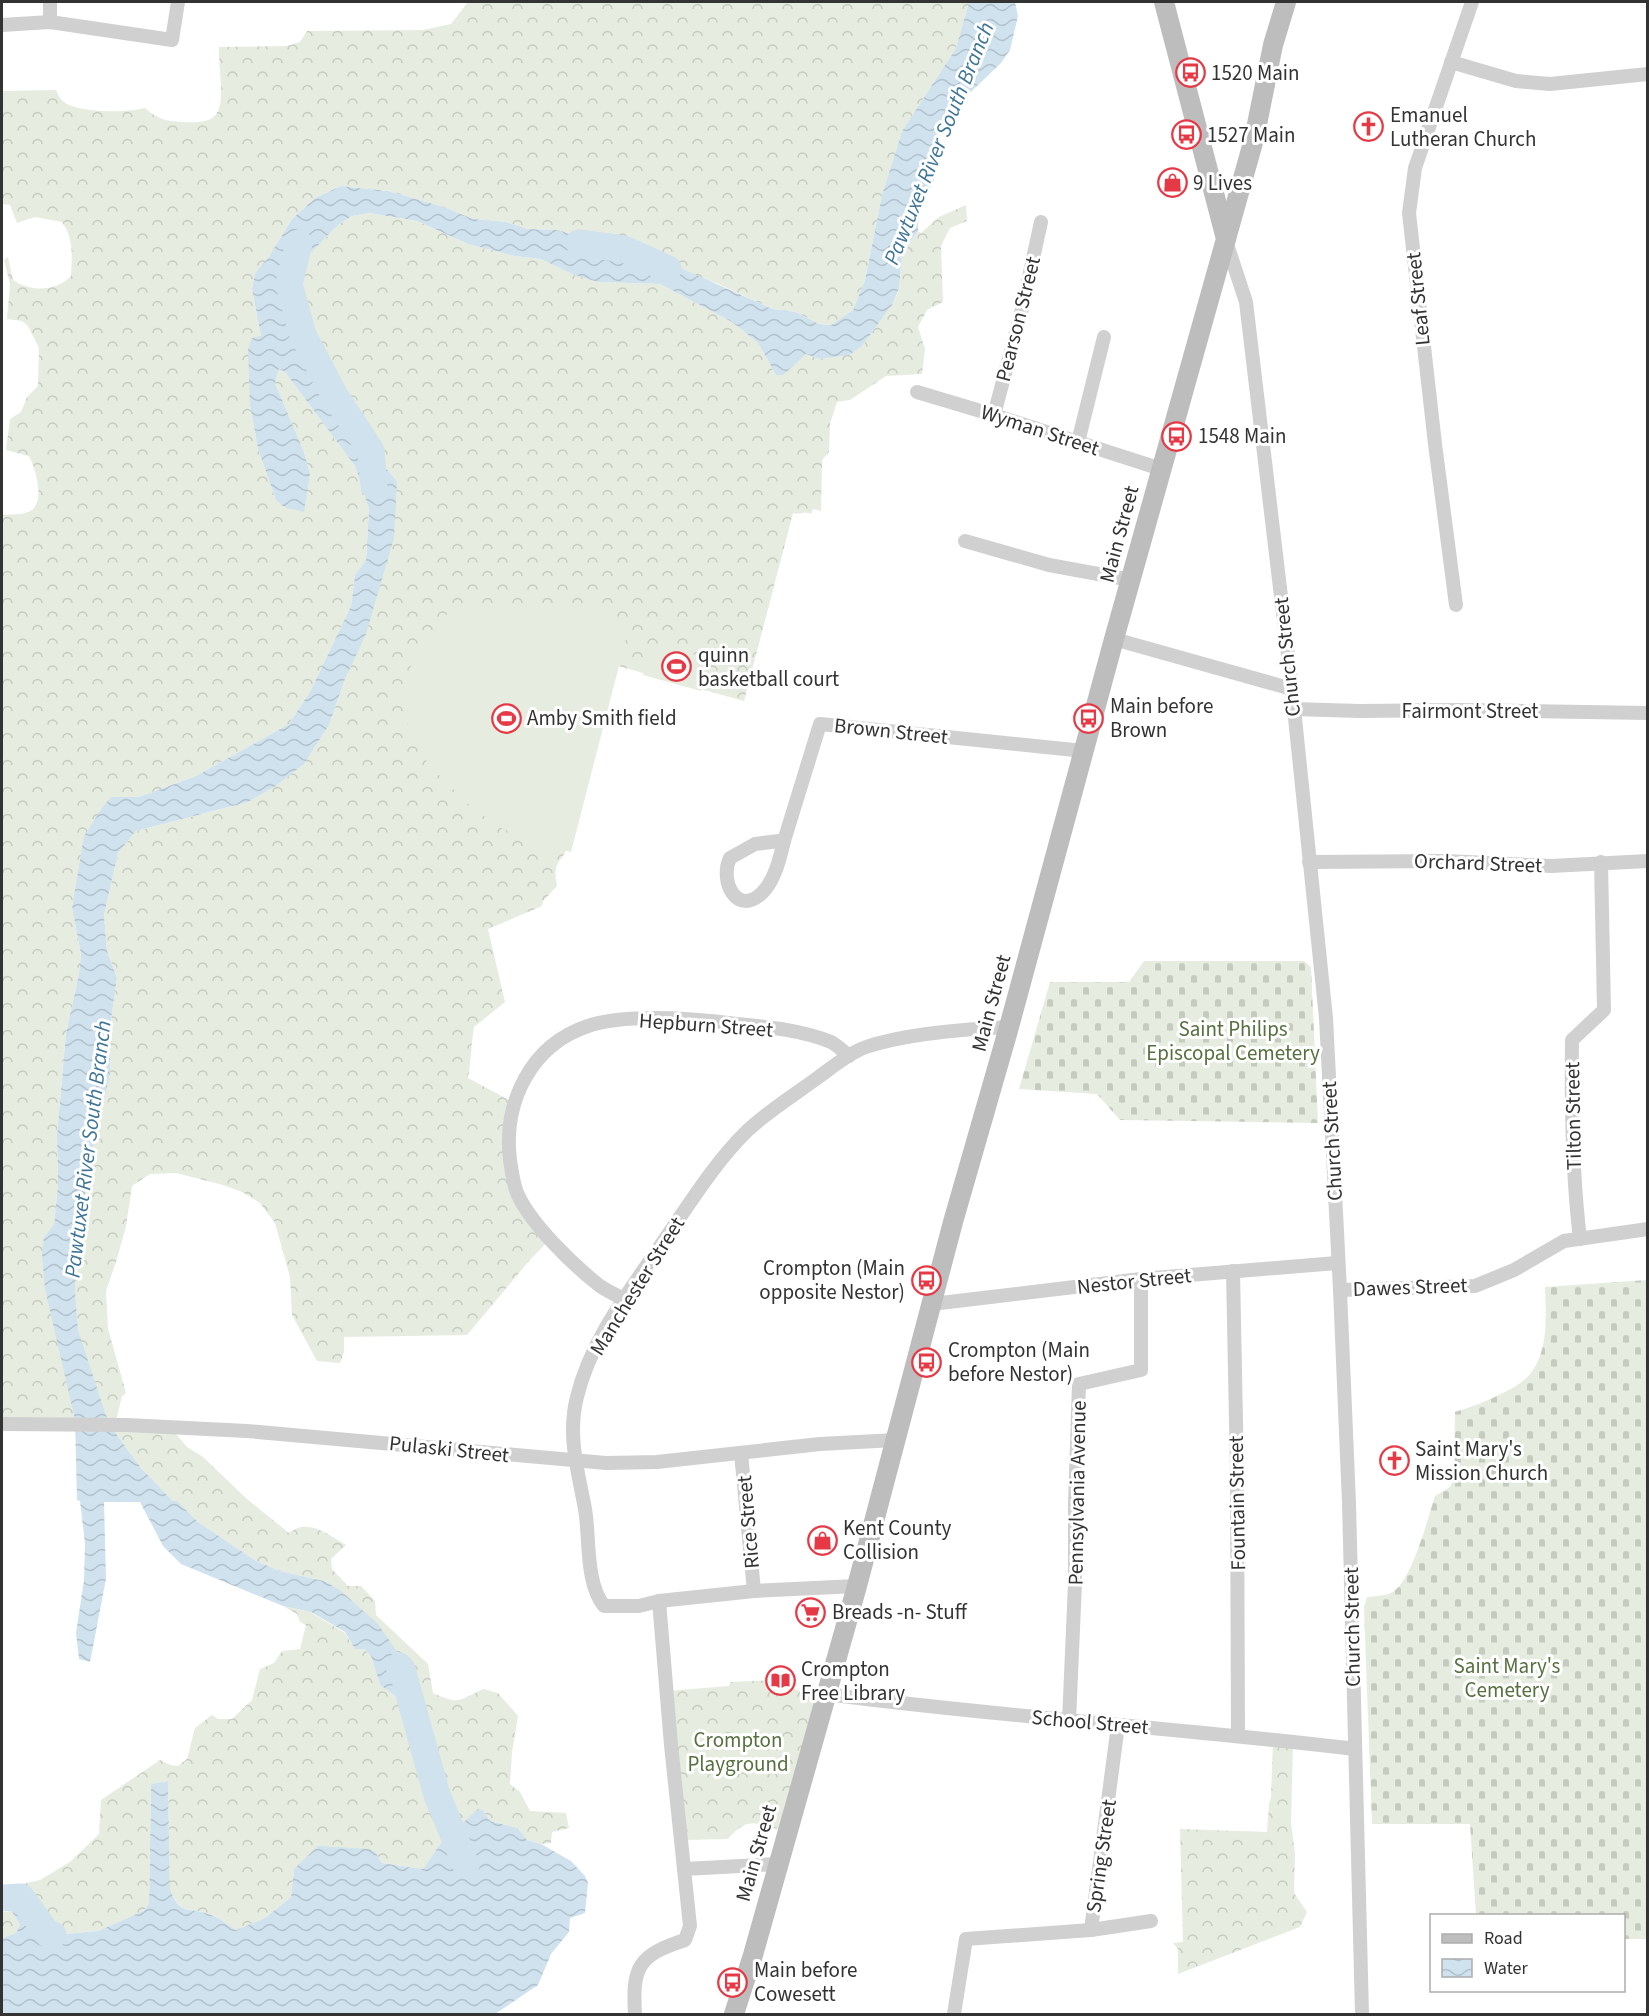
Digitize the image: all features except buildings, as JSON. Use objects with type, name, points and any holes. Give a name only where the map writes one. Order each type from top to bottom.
[{"type":"main road","points":[[1164,2],[1226,239]]},
{"type":"main road","name":"Main Street","points":[[734,2014],[857,1586],[1114,639],[1254,139],[1279,24],[1286,2]]},
{"type":"street","points":[[50,2],[50,22]]},
{"type":"street","points":[[2,26],[50,22],[172,40],[178,2]]},
{"type":"street","points":[[1279,24],[1280,2]]},
{"type":"street","name":"Leaf Street","points":[[1456,605],[1428,388],[1409,213],[1415,168],[1472,2]]},
{"type":"street","points":[[1451,62],[1516,81],[1550,84],[1647,74]]},
{"type":"street","name":"Pearson Street","points":[[994,415],[1022,309],[1041,222]]},
{"type":"street","name":"Church Street","points":[[1226,239],[1246,302],[1292,689],[1326,1018],[1349,1503],[1362,2014]]},
{"type":"street","points":[[1078,442],[1104,337]]},
{"type":"street","name":"Wyman Street","points":[[917,393],[994,415],[1161,469]]},
{"type":"street","points":[[965,541],[1049,565],[1131,580]]},
{"type":"street","points":[[1114,639],[1292,689]]},
{"type":"street","name":"Fairmont Street","points":[[1293,709],[1647,713]]},
{"type":"street","name":"Brown Street","points":[[784,841],[755,844],[730,858],[725,871],[730,892],[735,898],[751,899],[764,891],[777,867],[820,724],[1084,751]]},
{"type":"street","name":"Orchard Street","points":[[1309,862],[1445,861],[1551,866],[1647,861]]},
{"type":"street","name":"Tilton Street","points":[[1580,1239],[1574,1188],[1571,1125],[1572,1040],[1604,1010],[1601,862]]},
{"type":"street","name":"Hepburn Street","points":[[624,1299],[601,1286],[548,1237],[518,1194],[509,1150],[512,1110],[518,1090],[542,1053],[588,1026],[637,1019],[681,1019],[770,1028],[833,1042],[849,1056]]},
{"type":"street","name":"Manchester Street","points":[[659,1601],[639,1606],[604,1606],[599,1600],[591,1568],[585,1511],[575,1461],[572,1433],[576,1398],[586,1367],[624,1299],[692,1199],[747,1131],[777,1106],[864,1047],[973,1028],[1009,1027]]},
{"type":"street","name":"Dawes Street","points":[[1340,1290],[1475,1286],[1514,1270],[1564,1241],[1647,1229]]},
{"type":"street","name":"Nestor Street","points":[[932,1304],[1141,1279],[1337,1263]]},
{"type":"street","name":"Fountain Street","points":[[1233,1271],[1237,1472],[1238,1735]]},
{"type":"street","name":"Pennsylvania Avenue","points":[[1069,1721],[1075,1583],[1079,1384],[1141,1370],[1141,1279]]},
{"type":"street","name":"Pulaski Street","points":[[2,1424],[128,1425],[247,1431],[606,1463],[657,1462],[820,1444],[896,1440]]},
{"type":"street","name":"Rice Street","points":[[741,1453],[754,1591]]},
{"type":"street","points":[[635,2014],[634,1992],[639,1967],[657,1951],[685,1940],[690,1926],[684,1883],[659,1601],[754,1591],[857,1586]]},
{"type":"street","name":"School Street","points":[[826,1694],[1069,1721],[1238,1735],[1355,1749]]},
{"type":"street","name":"Spring Street","points":[[954,2014],[966,1939],[1091,1930],[1118,1725]]},
{"type":"street","points":[[684,1869],[778,1864]]},
{"type":"street","points":[[1091,1930],[1151,1921]]},
{"type":"green space","points":[[468,2],[969,2],[956,48],[902,131],[882,195],[865,280],[853,310],[831,325],[819,324],[796,312],[773,309],[716,283],[558,230],[528,229],[506,222],[473,219],[444,207],[388,191],[341,186],[315,198],[292,219],[268,258],[255,273],[252,289],[261,336],[250,405],[258,449],[276,500],[284,507],[310,474],[304,452],[275,383],[279,369],[285,372],[355,466],[369,509],[366,560],[355,575],[351,606],[311,690],[289,724],[196,776],[139,797],[111,797],[72,908],[81,954],[66,1033],[57,1135],[58,1184],[54,1226],[44,1237],[75,1420],[2,1421],[2,515],[31,511],[37,503],[38,482],[29,456],[6,450],[10,419],[21,412],[27,397],[38,386],[39,348],[28,326],[22,321],[7,319],[10,284],[4,260],[8,257],[13,280],[27,287],[43,288],[58,285],[71,276],[72,255],[69,235],[62,222],[35,217],[17,223],[10,205],[2,204],[2,91],[56,90],[63,101],[80,108],[116,111],[145,108],[154,115],[168,120],[203,121],[215,116],[220,104],[219,47],[287,46],[300,42],[307,31],[423,30],[451,24]]},
{"type":"green space","points":[[966,205],[967,221],[950,228],[941,246],[943,302],[927,310],[918,327],[925,349],[922,374],[886,376],[850,400],[837,402],[830,424],[829,452],[822,460],[821,511],[813,509],[811,514],[793,513],[744,701],[618,666],[565,853],[556,868],[557,886],[543,901],[542,906],[488,929],[505,1002],[474,1027],[468,1078],[509,1100],[517,1186],[551,1238],[467,1335],[344,1337],[344,1352],[340,1363],[317,1361],[292,1315],[290,1277],[275,1223],[260,1203],[242,1192],[223,1185],[176,1173],[150,1174],[132,1186],[126,1226],[106,1291],[108,1329],[126,1393],[122,1396],[115,1425],[170,1427],[187,1447],[203,1457],[247,1499],[289,1533],[296,1529],[311,1527],[346,1545],[331,1559],[332,1569],[348,1586],[361,1586],[375,1601],[376,1615],[428,1664],[433,1693],[458,1700],[483,1689],[498,1693],[518,1716],[510,1784],[520,1792],[530,1811],[566,1813],[569,1828],[552,1832],[551,1843],[541,1844],[527,1840],[518,1828],[490,1821],[483,1810],[441,1843],[423,1869],[382,1863],[376,1853],[294,1869],[291,1897],[265,1918],[236,1930],[214,1916],[182,1907],[174,1898],[170,1889],[168,1781],[151,1784],[149,1904],[143,1911],[98,1931],[64,1934],[47,1926],[15,1893],[18,1885],[40,1880],[70,1862],[99,1834],[101,1800],[160,1760],[178,1766],[187,1759],[195,1728],[212,1715],[218,1719],[232,1719],[252,1700],[260,1669],[274,1663],[282,1651],[300,1649],[306,1625],[300,1622],[297,1614],[283,1606],[310,1612],[345,1633],[355,1649],[364,1649],[371,1656],[380,1685],[402,1701],[420,1699],[324,1581],[280,1571],[256,1561],[198,1522],[177,1502],[173,1501],[141,1468],[109,1424],[78,1331],[75,1288],[87,1175],[110,1074],[111,1020],[117,978],[107,951],[104,915],[118,853],[136,831],[248,802],[276,786],[304,764],[329,725],[345,679],[397,481],[368,448],[307,357],[299,327],[284,317],[282,300],[294,270],[338,225],[352,216],[369,213],[417,221],[468,244],[514,256],[541,259],[574,275],[598,282],[660,284],[732,322],[758,343],[776,375],[806,354],[819,359],[862,346],[892,305],[899,290],[902,255],[918,231],[921,233],[939,217]]},
{"type":"green space","name":"Amby Smith field","points":[[454,606],[601,609],[628,631],[571,852],[538,845],[497,826],[467,803],[429,765],[410,735],[402,701],[406,676],[424,641]]},
{"type":"green space","name":"quinn basketball court","points":[[650,643],[711,659],[701,691],[643,675]]},
{"type":"green space","name":"Saint Philips Episcopal Cemetery","points":[[1144,961],[1304,961],[1311,967],[1318,1123],[1120,1120],[1097,1094],[1019,1089],[1050,982],[1129,982]]},
{"type":"green space","name":"Saint Mary's Cemetery","points":[[1647,1280],[1648,1939],[1625,1939],[1625,1914],[1476,1914],[1470,1824],[1372,1824],[1364,1608],[1367,1597],[1388,1594],[1398,1587],[1412,1564],[1435,1496],[1450,1487],[1454,1477],[1455,1412],[1485,1401],[1521,1383],[1536,1365],[1545,1332],[1545,1287]]},
{"type":"green space","name":"Crompton Playground","points":[[776,1680],[821,1701],[784,1831],[753,1823],[735,1831],[728,1839],[683,1840],[667,1691],[729,1686],[730,1682]]},
{"type":"green space","points":[[1273,1739],[1293,1741],[1291,1823],[1295,1854],[1294,1893],[1307,1912],[1300,1927],[1178,1974],[1178,1949],[1173,1943],[1183,1942],[1180,1829],[1267,1832],[1271,1798]]},
{"type":"green space","points":[[10,1909],[20,1925],[16,1933],[2,1938],[2,1912],[8,1912]]},
{"type":"water","points":[[969,2],[1015,2],[1018,16],[1010,50],[1001,63],[954,108],[941,130],[934,181],[918,212],[918,231],[902,255],[899,289],[892,305],[862,346],[849,355],[819,359],[806,354],[783,375],[776,375],[758,343],[732,322],[660,284],[598,282],[574,275],[541,259],[514,256],[468,244],[417,221],[369,213],[352,216],[338,225],[294,270],[282,300],[284,317],[299,327],[307,357],[368,448],[397,481],[394,538],[366,634],[345,679],[329,725],[304,764],[276,786],[248,802],[136,831],[118,853],[104,915],[107,951],[117,978],[111,1020],[110,1074],[87,1175],[75,1288],[78,1330],[109,1424],[141,1468],[173,1501],[177,1501],[198,1522],[256,1561],[280,1571],[324,1581],[340,1590],[378,1624],[420,1685],[420,1699],[402,1701],[380,1685],[371,1656],[364,1649],[355,1649],[345,1632],[311,1612],[283,1606],[181,1564],[163,1546],[140,1502],[104,1502],[106,1579],[90,1662],[79,1659],[76,1633],[84,1580],[85,1543],[80,1501],[77,1500],[75,1420],[45,1289],[42,1253],[44,1237],[54,1225],[58,1184],[57,1135],[66,1033],[81,954],[72,908],[84,836],[111,797],[139,797],[196,776],[289,724],[311,690],[351,606],[355,575],[366,560],[369,509],[355,466],[285,372],[279,369],[275,383],[304,452],[310,474],[304,512],[284,507],[276,500],[258,449],[250,405],[248,349],[252,338],[261,336],[252,289],[255,273],[268,258],[292,219],[315,198],[341,186],[388,191],[444,207],[473,219],[506,222],[528,229],[558,230],[685,270],[773,309],[796,312],[819,324],[831,325],[853,310],[865,280],[882,195],[902,131],[956,48]]},
{"type":"water","points":[[168,1781],[170,1889],[174,1898],[182,1907],[214,1916],[236,1930],[265,1918],[291,1897],[294,1869],[318,1846],[370,1849],[376,1853],[382,1863],[423,1869],[441,1843],[478,1809],[483,1810],[490,1821],[518,1828],[527,1840],[541,1844],[571,1861],[585,1876],[588,1883],[585,1913],[570,1918],[569,1932],[551,1954],[538,1985],[495,2014],[2,2014],[2,1938],[16,1933],[20,1925],[9,1905],[10,1892],[15,1893],[46,1926],[64,1934],[98,1931],[143,1911],[149,1904],[151,1784]]},
{"type":"waterway","name":"Pawtuxet River South Branch","points":[[299,243],[289,284],[303,335],[334,394],[371,451],[374,486]]},
{"type":"waterway","name":"Pawtuxet River South Branch","points":[[579,243],[624,249],[668,269]]},
{"type":"waterway","name":"Pawtuxet River South Branch","points":[[399,1666],[402,1669],[437,1795],[466,1865]]},
{"type":"waterway","points":[[2,1898],[21,1897],[48,1934],[53,1935]]},
{"type":"place","name":"1520 Main","points":[[1190,73]]},
{"type":"place","name":"Emanuel Lutheran Church","points":[[1369,127]]},
{"type":"place","name":"1527 Main","points":[[1186,135]]},
{"type":"place","name":"9 Lives","points":[[1172,183]]},
{"type":"place","name":"1548 Main","points":[[1177,436]]},
{"type":"place","name":"quinn basketball court","points":[[677,667]]},
{"type":"place","name":"Amby Smith field","points":[[506,718]]},
{"type":"place","name":"Main before Brown","points":[[1089,718]]},
{"type":"place","name":"Crompton (Main opposite Nestor)","points":[[926,1280]]},
{"type":"place","name":"Crompton (Main before Nestor)","points":[[927,1362]]},
{"type":"place","name":"Saint Mary's Mission Church","points":[[1394,1461]]},
{"type":"place","name":"Kent County Collision","points":[[822,1540]]},
{"type":"place","name":"Breads -n- Stuff","points":[[811,1612]]},
{"type":"place","name":"Crompton Free Library","points":[[780,1681]]},
{"type":"place","name":"Main before Cowesett","points":[[733,1982]]}]
